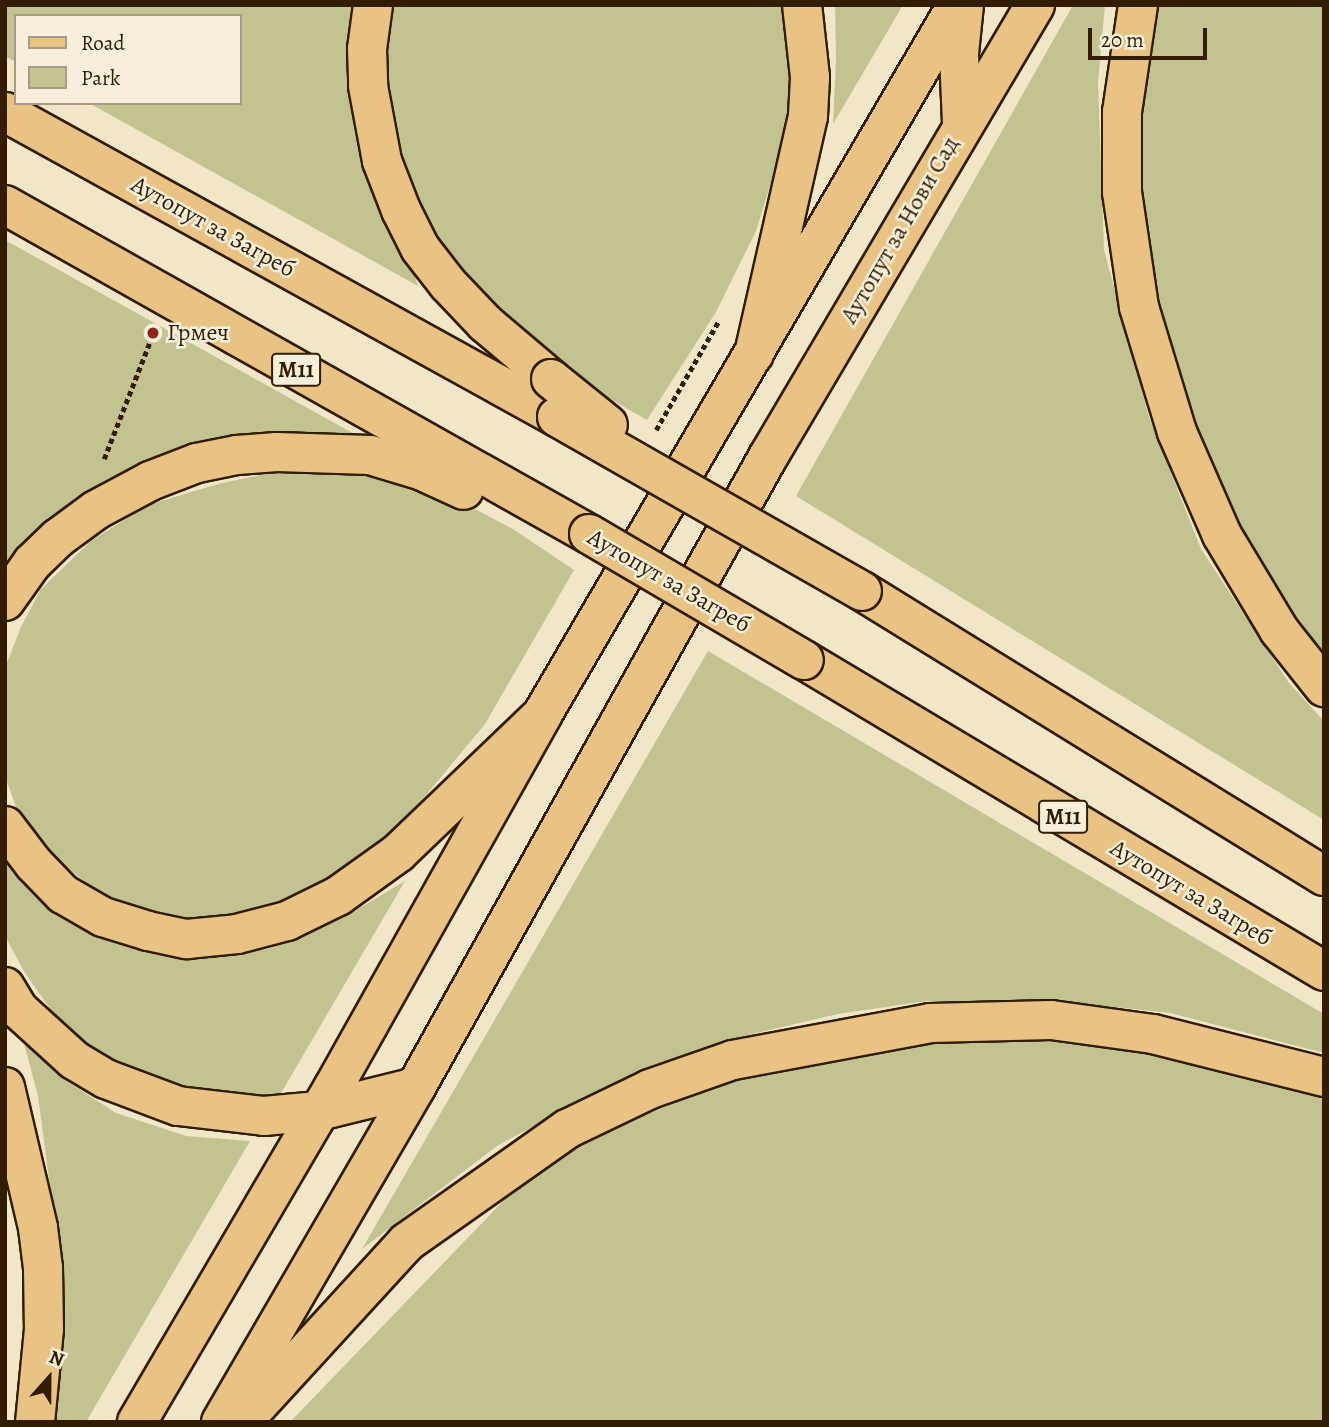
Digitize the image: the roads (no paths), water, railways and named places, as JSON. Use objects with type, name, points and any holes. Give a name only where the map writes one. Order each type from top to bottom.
[{"type":"main road","points":[[373,5],[367,49],[368,86],[382,161],[401,210],[420,248],[448,284],[485,323],[708,505]]},
{"type":"main road","points":[[754,354],[808,116],[810,77],[802,5]]},
{"type":"main road","points":[[137,1422],[319,1111],[542,715],[957,5]]},
{"type":"main road","points":[[962,123],[959,52],[964,5]]},
{"type":"main road","name":"Аутопут за Нови Сад","points":[[221,1422],[416,1087],[768,457],[962,123],[1035,5]]},
{"type":"main road","points":[[1138,5],[1122,112],[1122,192],[1139,307],[1177,432],[1222,535],[1279,629],[1324,687]]},
{"type":"main road","name":"Аутопут за Загреб","points":[[5,113],[557,417],[862,591],[1324,876]]},
{"type":"main road","name":"Аутопут за Загреб","points":[[5,205],[589,534],[1324,971]]},
{"type":"main road","points":[[5,601],[32,564],[58,538],[96,510],[150,481],[197,463],[237,455],[315,452],[370,455],[420,470],[475,494],[589,534]]},
{"type":"main road","points":[[5,825],[34,864],[63,894],[103,917],[148,931],[187,939],[237,934],[286,921],[327,901],[398,853],[542,715]]},
{"type":"main road","points":[[5,987],[18,1009],[54,1044],[106,1079],[141,1095],[215,1112],[264,1116],[319,1111],[416,1087]]},
{"type":"main road","points":[[242,1422],[407,1242],[567,1129],[650,1089],[733,1060],[930,1023],[1051,1020],[1153,1034],[1324,1077]]},
{"type":"main road","points":[[5,1087],[38,1228],[43,1268],[44,1329],[35,1422]]},
{"type":"place","name":"Грмеч","points":[[153,333]]}]
